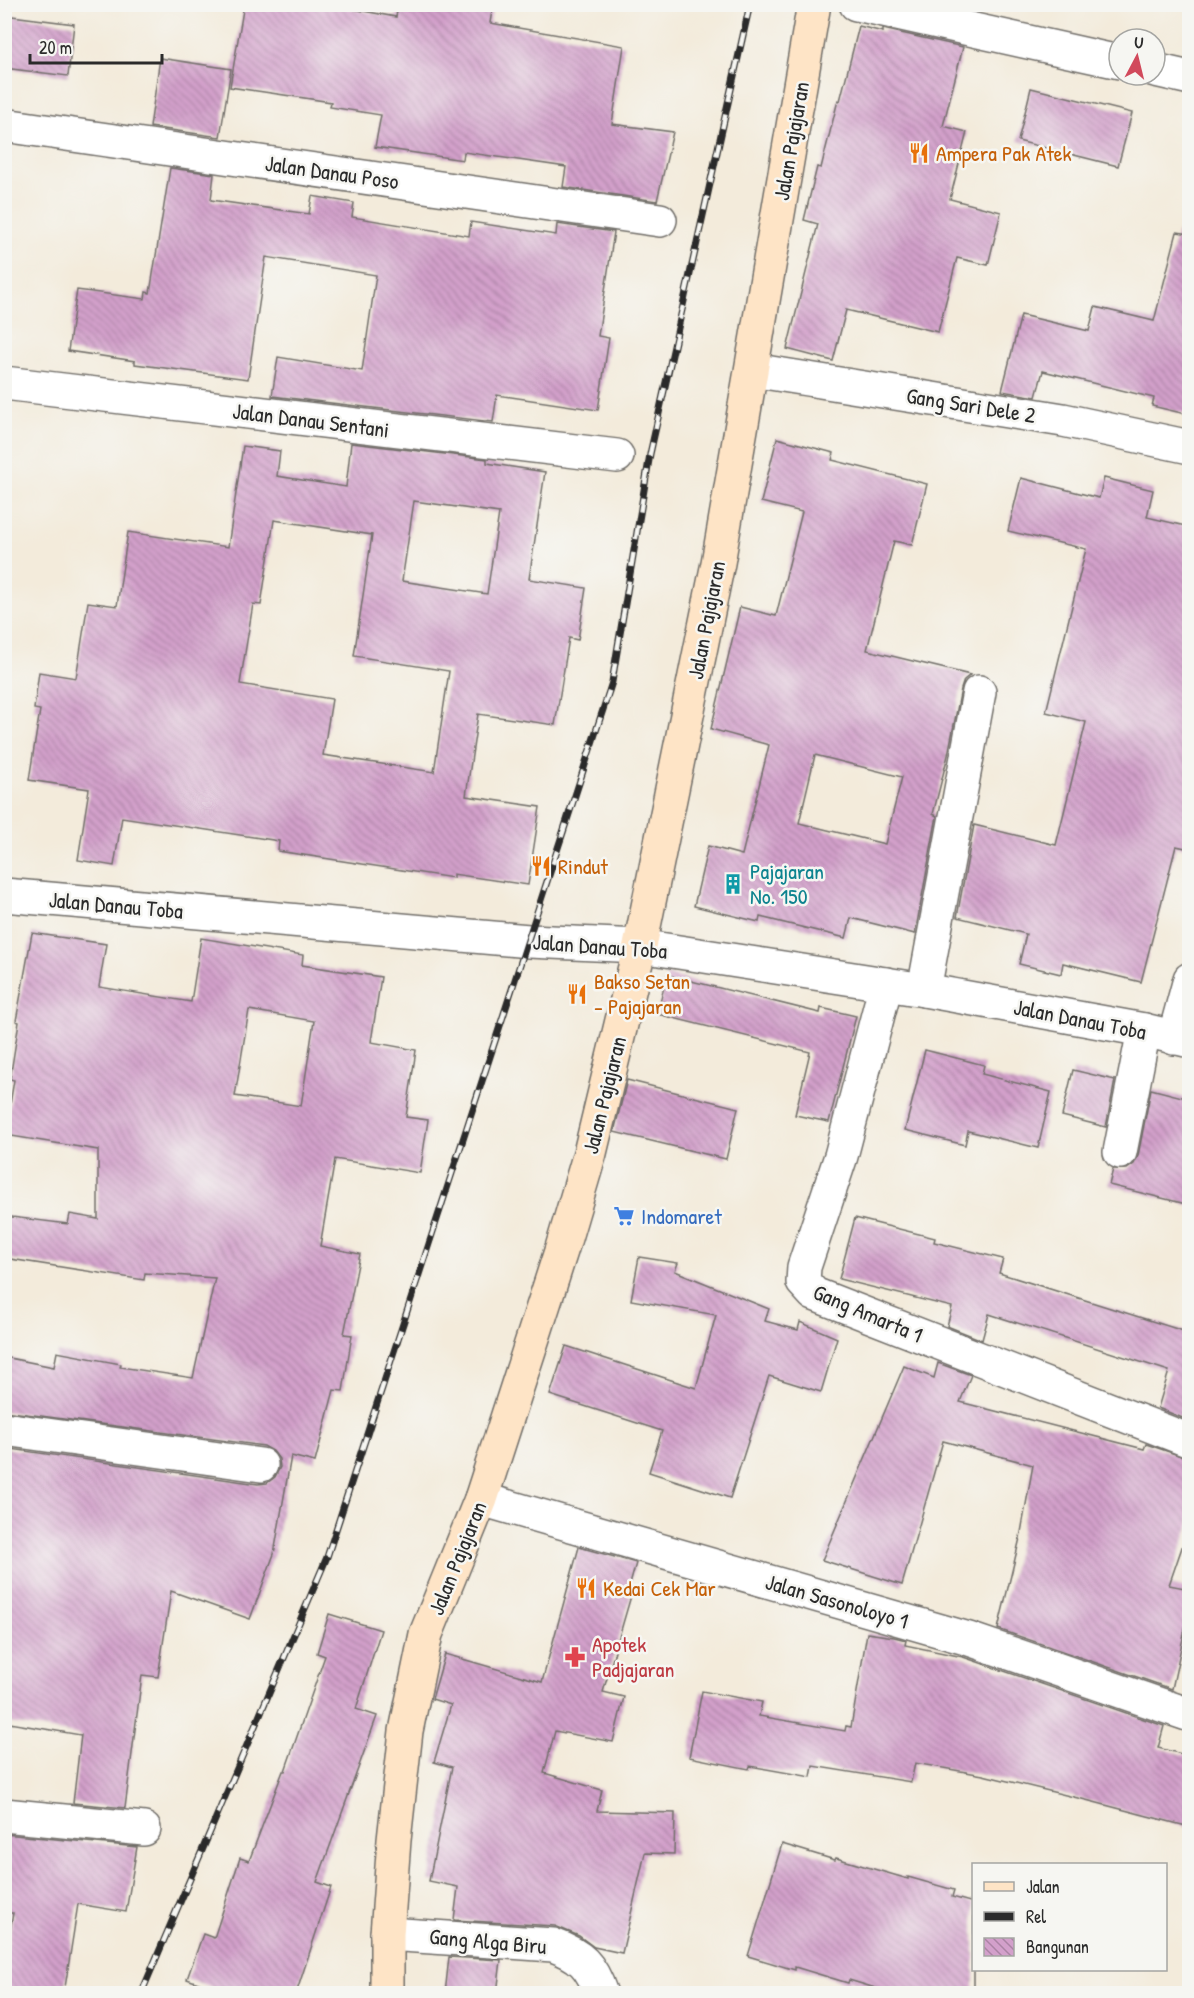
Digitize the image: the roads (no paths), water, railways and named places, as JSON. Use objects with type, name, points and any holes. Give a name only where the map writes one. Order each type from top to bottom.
[{"type":"main road","name":"Jalan Pajajaran","points":[[387,1994],[387,1934],[394,1840],[406,1731],[426,1634],[481,1499],[528,1355],[590,1153],[640,946],[718,563],[814,4]]},
{"type":"street","points":[[856,4],[1107,59]]},
{"type":"street","points":[[1167,73],[1190,78]]},
{"type":"street","name":"Jalan Danau Poso","points":[[4,124],[660,220]]},
{"type":"street","name":"Gang Sari Dele 2","points":[[752,370],[1063,420],[1190,447]]},
{"type":"street","name":"Jalan Danau Sentani","points":[[4,384],[617,456]]},
{"type":"street","points":[[924,990],[979,692]]},
{"type":"street","name":"Jalan Danau Toba","points":[[4,895],[528,940],[640,946],[924,990],[1169,1036]]},
{"type":"street","points":[[1120,1152],[1169,1036],[1190,979]]},
{"type":"street","name":"Gang Amarta 1","points":[[886,984],[841,1156],[804,1266],[803,1282],[814,1294],[1190,1441]]},
{"type":"street","points":[[4,1429],[261,1465]]},
{"type":"street","name":"Jalan Sasonoloyo 1","points":[[481,1499],[969,1639],[1190,1715]]},
{"type":"street","points":[[4,1815],[144,1829]]},
{"type":"street","name":"Gang Alga Biru","points":[[387,1934],[553,1945],[573,1952],[594,1973],[601,1994]]},
{"type":"railway","points":[[141,1994],[327,1557],[612,682],[650,454],[750,4]]},
{"type":"place","name":"Ampera Pak Atek","points":[[919,153]]},
{"type":"place","name":"Rindut","points":[[541,866]]},
{"type":"place","name":"Pajajaran No. 150","points":[[733,884]]},
{"type":"place","name":"Bakso Setan - Pajajaran","points":[[577,994]]},
{"type":"place","name":"Indomaret","points":[[624,1216]]},
{"type":"place","name":"Kedai Cek Mar","points":[[586,1588]]},
{"type":"place","name":"Apotek Padjajaran","points":[[575,1657]]}]
